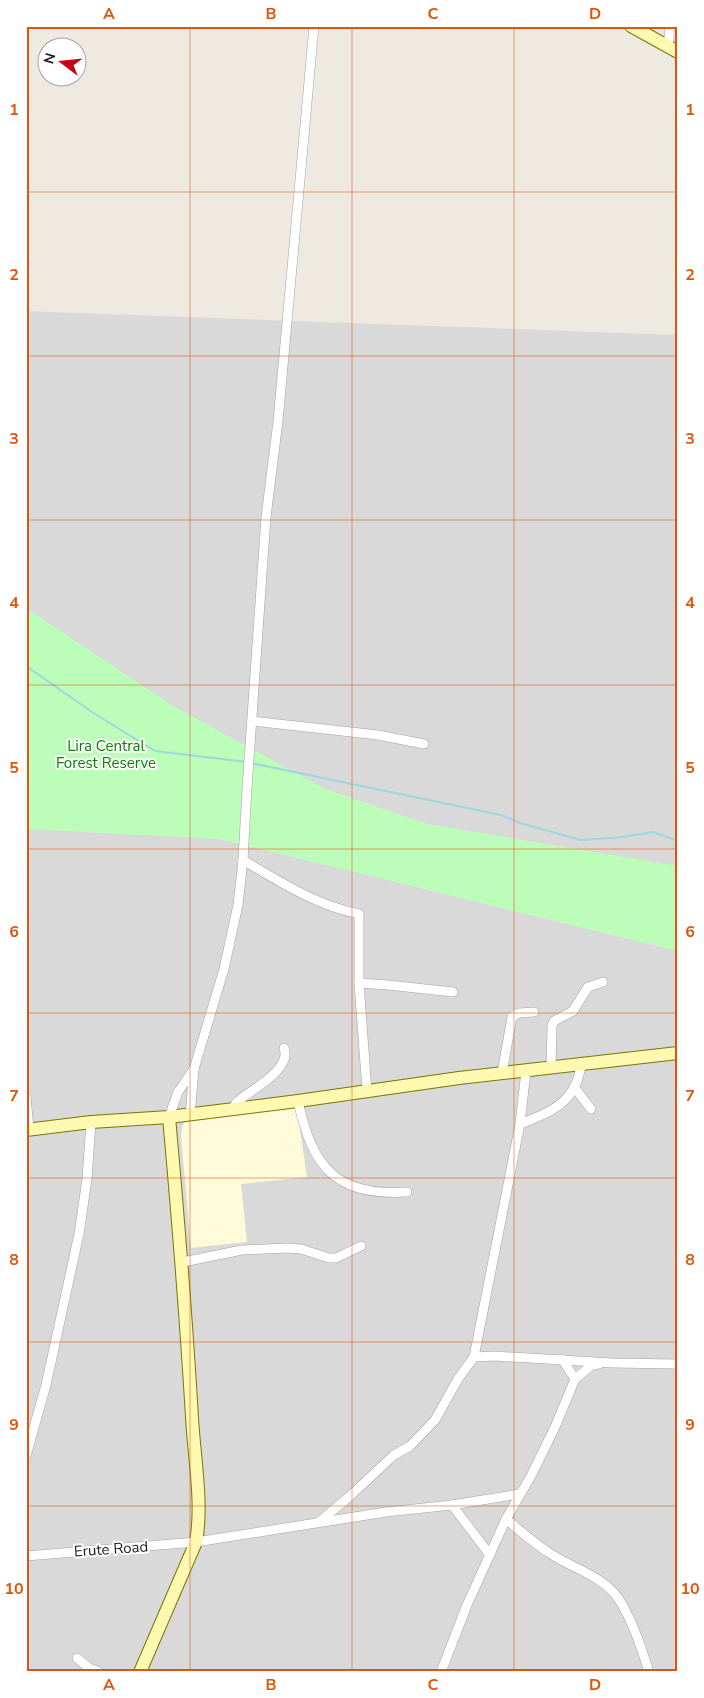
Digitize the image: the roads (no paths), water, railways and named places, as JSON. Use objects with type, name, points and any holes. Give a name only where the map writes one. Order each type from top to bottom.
[{"type":"street","points":[[190,1114],[194,1069],[230,947],[238,905],[243,860],[266,516],[279,412],[314,26]]},
{"type":"street","points":[[631,26],[673,50]]},
{"type":"street","points":[[670,26],[673,50]]},
{"type":"street","points":[[252,721],[378,735],[424,744]]},
{"type":"street","points":[[243,860],[299,893],[359,914],[359,984],[367,1091]]},
{"type":"street","points":[[551,1068],[553,1023],[557,1018],[573,1010],[588,987],[603,982]]},
{"type":"street","points":[[359,984],[453,992]]},
{"type":"street","points":[[502,1074],[512,1017],[519,1013],[534,1012]]},
{"type":"street","points":[[233,1109],[236,1103],[278,1071],[284,1058],[284,1048]]},
{"type":"street","points":[[26,1097],[28,1130],[91,1122],[169,1117],[678,1053]]},
{"type":"street","points":[[520,1124],[554,1110],[574,1087],[581,1064]]},
{"type":"street","points":[[140,1672],[196,1542],[200,1521],[183,1262],[169,1117],[178,1092],[194,1069]]},
{"type":"street","points":[[319,1522],[394,1455],[410,1446],[436,1420],[458,1379],[474,1358],[520,1124],[526,1071]]},
{"type":"street","points":[[574,1087],[591,1109]]},
{"type":"street","points":[[298,1101],[302,1121],[312,1146],[324,1167],[331,1174],[348,1185],[357,1188],[387,1193],[407,1192]]},
{"type":"street","points":[[26,1456],[46,1384],[78,1234],[87,1179],[91,1122]]},
{"type":"street","points":[[183,1262],[242,1250],[288,1248],[301,1249],[329,1258],[336,1258],[361,1246]]},
{"type":"street","points":[[474,1358],[495,1356],[678,1364]]},
{"type":"street","points":[[562,1358],[574,1379]]},
{"type":"street","points":[[441,1672],[467,1605],[506,1519],[531,1476],[555,1427],[574,1379],[592,1365],[612,1362]]},
{"type":"street","name":"Erute Road","points":[[26,1556],[196,1542],[386,1512],[452,1505],[519,1494]]},
{"type":"street","points":[[452,1505],[490,1555]]},
{"type":"street","points":[[506,1519],[552,1555],[583,1571],[603,1584],[617,1597],[635,1635],[649,1672]]},
{"type":"street","points":[[77,1658],[89,1668],[99,1672]]},
{"type":"waterway","points":[[26,666],[95,714],[155,751],[247,762]]},
{"type":"waterway","points":[[251,763],[501,815],[520,823],[581,840],[623,837],[653,832],[678,841]]},
{"type":"park label","name":"Lira Central Forest Reserve","points":[[106,754]]}]
